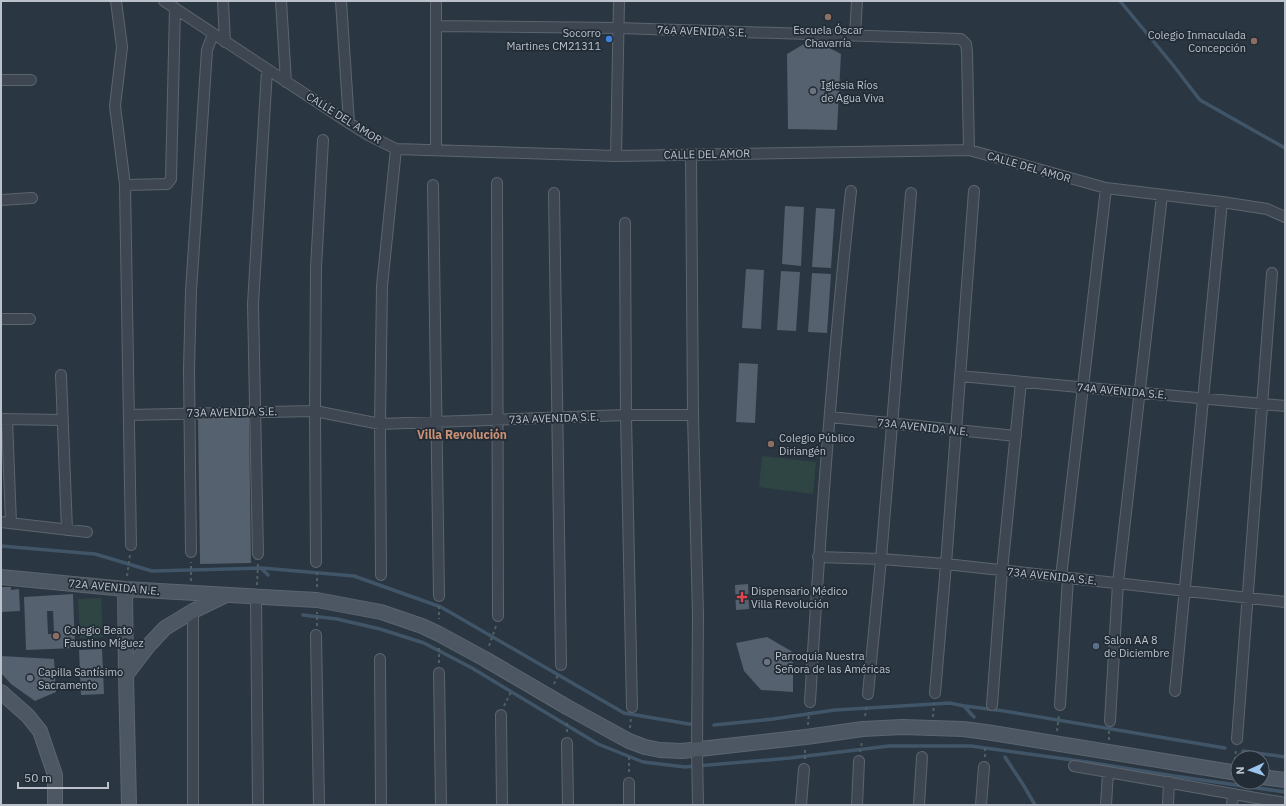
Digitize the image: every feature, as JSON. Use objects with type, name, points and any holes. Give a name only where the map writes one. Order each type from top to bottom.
[{"type":"street","points":[[116,1],[122,47],[115,106],[125,185],[131,545]]},
{"type":"street","name":"CALLE DEL AMOR","points":[[164,1],[348,123],[396,149],[616,156],[970,150],[1106,188],[1267,209],[1285,217]]},
{"type":"street","points":[[223,1],[225,42]]},
{"type":"street","points":[[281,1],[286,82]]},
{"type":"street","points":[[341,1],[348,123]]},
{"type":"street","points":[[436,1],[436,150]]},
{"type":"street","points":[[616,156],[619,1]]},
{"type":"street","points":[[855,36],[857,1]]},
{"type":"street","points":[[125,185],[167,184],[171,179],[175,8]]},
{"type":"street","name":"76A AVENIDA S.E.","points":[[436,26],[618,28],[961,39],[966,44],[970,150]]},
{"type":"street","points":[[191,556],[189,413],[191,291],[207,50],[213,34]]},
{"type":"street","points":[[258,554],[253,304],[267,70]]},
{"type":"street","points":[[1,80],[31,80]]},
{"type":"street","points":[[316,564],[316,268],[323,140]]},
{"type":"street","points":[[380,575],[382,286],[396,149]]},
{"type":"street","points":[[691,155],[693,415],[698,615],[698,805]]},
{"type":"street","points":[[496,183],[498,616]]},
{"type":"street","points":[[433,184],[439,600]]},
{"type":"street","points":[[1060,705],[1064,577],[1082,387],[1106,188]]},
{"type":"street","points":[[809,706],[818,557],[837,316],[851,191]]},
{"type":"street","points":[[935,696],[974,191]]},
{"type":"street","points":[[554,193],[560,669]]},
{"type":"street","points":[[867,698],[881,559],[911,193]]},
{"type":"street","points":[[1110,721],[1118,583],[1162,195]]},
{"type":"street","points":[[1,200],[32,198]]},
{"type":"street","points":[[1174,691],[1204,398],[1222,202]]},
{"type":"street","points":[[626,223],[626,415],[632,709]]},
{"type":"street","points":[[1237,739],[1272,273]]},
{"type":"street","points":[[1,319],[30,319]]},
{"type":"street","points":[[61,375],[67,530]]},
{"type":"street","name":"74A AVENIDA S.E.","points":[[960,376],[1285,406]]},
{"type":"street","points":[[992,705],[1002,570],[1021,382]]},
{"type":"street","name":"73A AVENIDA S.E.","points":[[129,415],[315,411],[380,424],[626,415],[693,415]]},
{"type":"street","name":"73A AVENIDA N.E.","points":[[830,417],[1016,436]]},
{"type":"street","points":[[63,420],[4,419],[6,522],[87,532]]},
{"type":"street","name":"73A AVENIDA S.E.","points":[[818,557],[881,559],[946,564],[1285,602]]},
{"type":"street","name":"72A AVENIDA N.E.","points":[[1,577],[126,584],[228,594],[256,591],[317,600],[381,612],[422,626],[485,659],[629,741],[645,747],[660,750],[682,751],[697,755],[863,729],[902,727],[964,729],[1230,772]]},
{"type":"street","points":[[126,584],[126,675],[129,805]]},
{"type":"street","points":[[256,591],[258,805]]},
{"type":"street","points":[[126,675],[149,645],[165,628],[193,611],[228,594]]},
{"type":"street","points":[[193,611],[193,805]]},
{"type":"street","points":[[316,630],[320,805]]},
{"type":"street","points":[[380,659],[381,805]]},
{"type":"street","points":[[439,668],[441,805]]},
{"type":"street","points":[[1,692],[28,716],[40,731],[55,775],[55,805]]},
{"type":"street","points":[[501,715],[502,805]]},
{"type":"street","points":[[567,738],[568,805]]},
{"type":"street","points":[[857,805],[860,757]]},
{"type":"street","points":[[919,805],[922,757]]},
{"type":"street","points":[[801,805],[804,765]]},
{"type":"street","points":[[1074,766],[1285,803]]},
{"type":"street","points":[[981,805],[984,767]]},
{"type":"street","points":[[1106,805],[1108,772]]},
{"type":"street","points":[[1270,778],[1285,780]]},
{"type":"street","points":[[1168,805],[1169,782]]},
{"type":"street","points":[[629,783],[629,805]]},
{"type":"street","points":[[1232,805],[1233,794]]},
{"type":"path","points":[[191,556],[191,579]]},
{"type":"path","points":[[126,584],[129,557]]},
{"type":"path","points":[[256,591],[258,564]]},
{"type":"path","points":[[316,564],[317,587]]},
{"type":"path","points":[[439,600],[439,618]]},
{"type":"path","points":[[316,630],[317,612]]},
{"type":"path","points":[[489,647],[496,627]]},
{"type":"path","points":[[439,668],[440,645]]},
{"type":"path","points":[[552,687],[560,669]]},
{"type":"path","points":[[507,699],[514,687]]},
{"type":"path","points":[[933,712],[935,696]]},
{"type":"path","points":[[865,720],[867,698]]},
{"type":"path","points":[[808,723],[809,706]]},
{"type":"path","points":[[630,729],[632,709]]},
{"type":"path","points":[[567,717],[567,738]]},
{"type":"path","points":[[860,757],[862,742]]},
{"type":"path","points":[[985,743],[985,752]]},
{"type":"path","points":[[804,765],[805,750]]},
{"type":"path","points":[[629,752],[629,768]]},
{"type":"green space","points":[[762,456],[816,462],[813,494],[759,487]]},
{"type":"green space","points":[[101,598],[103,637],[80,638],[78,599]]},
{"type":"building","name":"Iglesia Ríos de Agua Viva","points":[[804,44],[824,45],[841,54],[837,130],[788,129],[787,54]]},
{"type":"building","points":[[785,206],[804,207],[801,266],[782,264]]},
{"type":"building","points":[[816,208],[835,209],[831,268],[812,267]]},
{"type":"building","points":[[746,269],[764,270],[761,329],[742,328]]},
{"type":"building","points":[[781,271],[800,272],[796,331],[777,330]]},
{"type":"building","points":[[812,273],[831,274],[827,333],[808,332]]},
{"type":"building","points":[[739,363],[758,364],[755,423],[736,422]]},
{"type":"building","points":[[198,417],[249,417],[251,563],[200,564]]},
{"type":"building","name":"Dispensario Médico Villa Revolución","points":[[748,584],[749,609],[736,610],[735,585]]},
{"type":"building","points":[[1,587],[11,587],[11,590],[19,589],[20,611],[1,612]]},
{"type":"building","points":[[73,594],[75,648],[26,650],[24,597]],"holes":[[[47,611],[53,611],[54,634],[48,634]]]},
{"type":"building","name":"Parroquia Nuestra Señora de las Américas","points":[[767,637],[793,652],[793,692],[761,690],[744,671],[736,643]]},
{"type":"building","points":[[102,649],[104,694],[81,695],[79,650]]},
{"type":"building","name":"Capilla Santísimo Sacramento","points":[[1,656],[54,659],[56,692],[35,701],[11,684],[1,673]]},
{"type":"waterway","points":[[1120,1],[1200,100],[1285,148]]},
{"type":"waterway","points":[[1,546],[95,554],[152,571],[262,568],[354,576],[441,607],[624,713],[695,725]]},
{"type":"waterway","points":[[262,569],[268,575]]},
{"type":"waterway","points":[[303,615],[337,619],[380,629],[424,643],[472,668],[598,744],[643,762],[685,767],[790,758],[889,746],[971,746],[1285,792]]},
{"type":"waterway","points":[[714,725],[773,719],[835,710],[950,703],[964,706],[974,717]]},
{"type":"waterway","points":[[965,706],[1004,711],[1225,748]]},
{"type":"waterway","points":[[1270,755],[1285,757]]},
{"type":"waterway","points":[[1005,757],[1035,805]]},
{"type":"place","name":"Escuela Óscar Chavarría","points":[[828,17]]},
{"type":"place","name":"Socorro Martines CM21311","points":[[609,39]]},
{"type":"place","name":"Colegio Inmaculada Concepción","points":[[1254,41]]},
{"type":"place","name":"Iglesia Ríos de Agua Viva","points":[[813,91]]},
{"type":"place","name":"Colegio Público Diriangén","points":[[771,444]]},
{"type":"place","name":"Dispensario Médico Villa Revolución","points":[[742,597]]},
{"type":"place","name":"Colegio Beato Faustino Míguez","points":[[56,636]]},
{"type":"place","name":"Salon AA 8 de Diciembre","points":[[1096,646]]},
{"type":"place","name":"Parroquia Nuestra Señora de las Américas","points":[[767,662]]},
{"type":"place","name":"Capilla Santísimo Sacramento","points":[[30,678]]},
{"type":"district","name":"Villa Revolución","points":[[462,434]]}]
